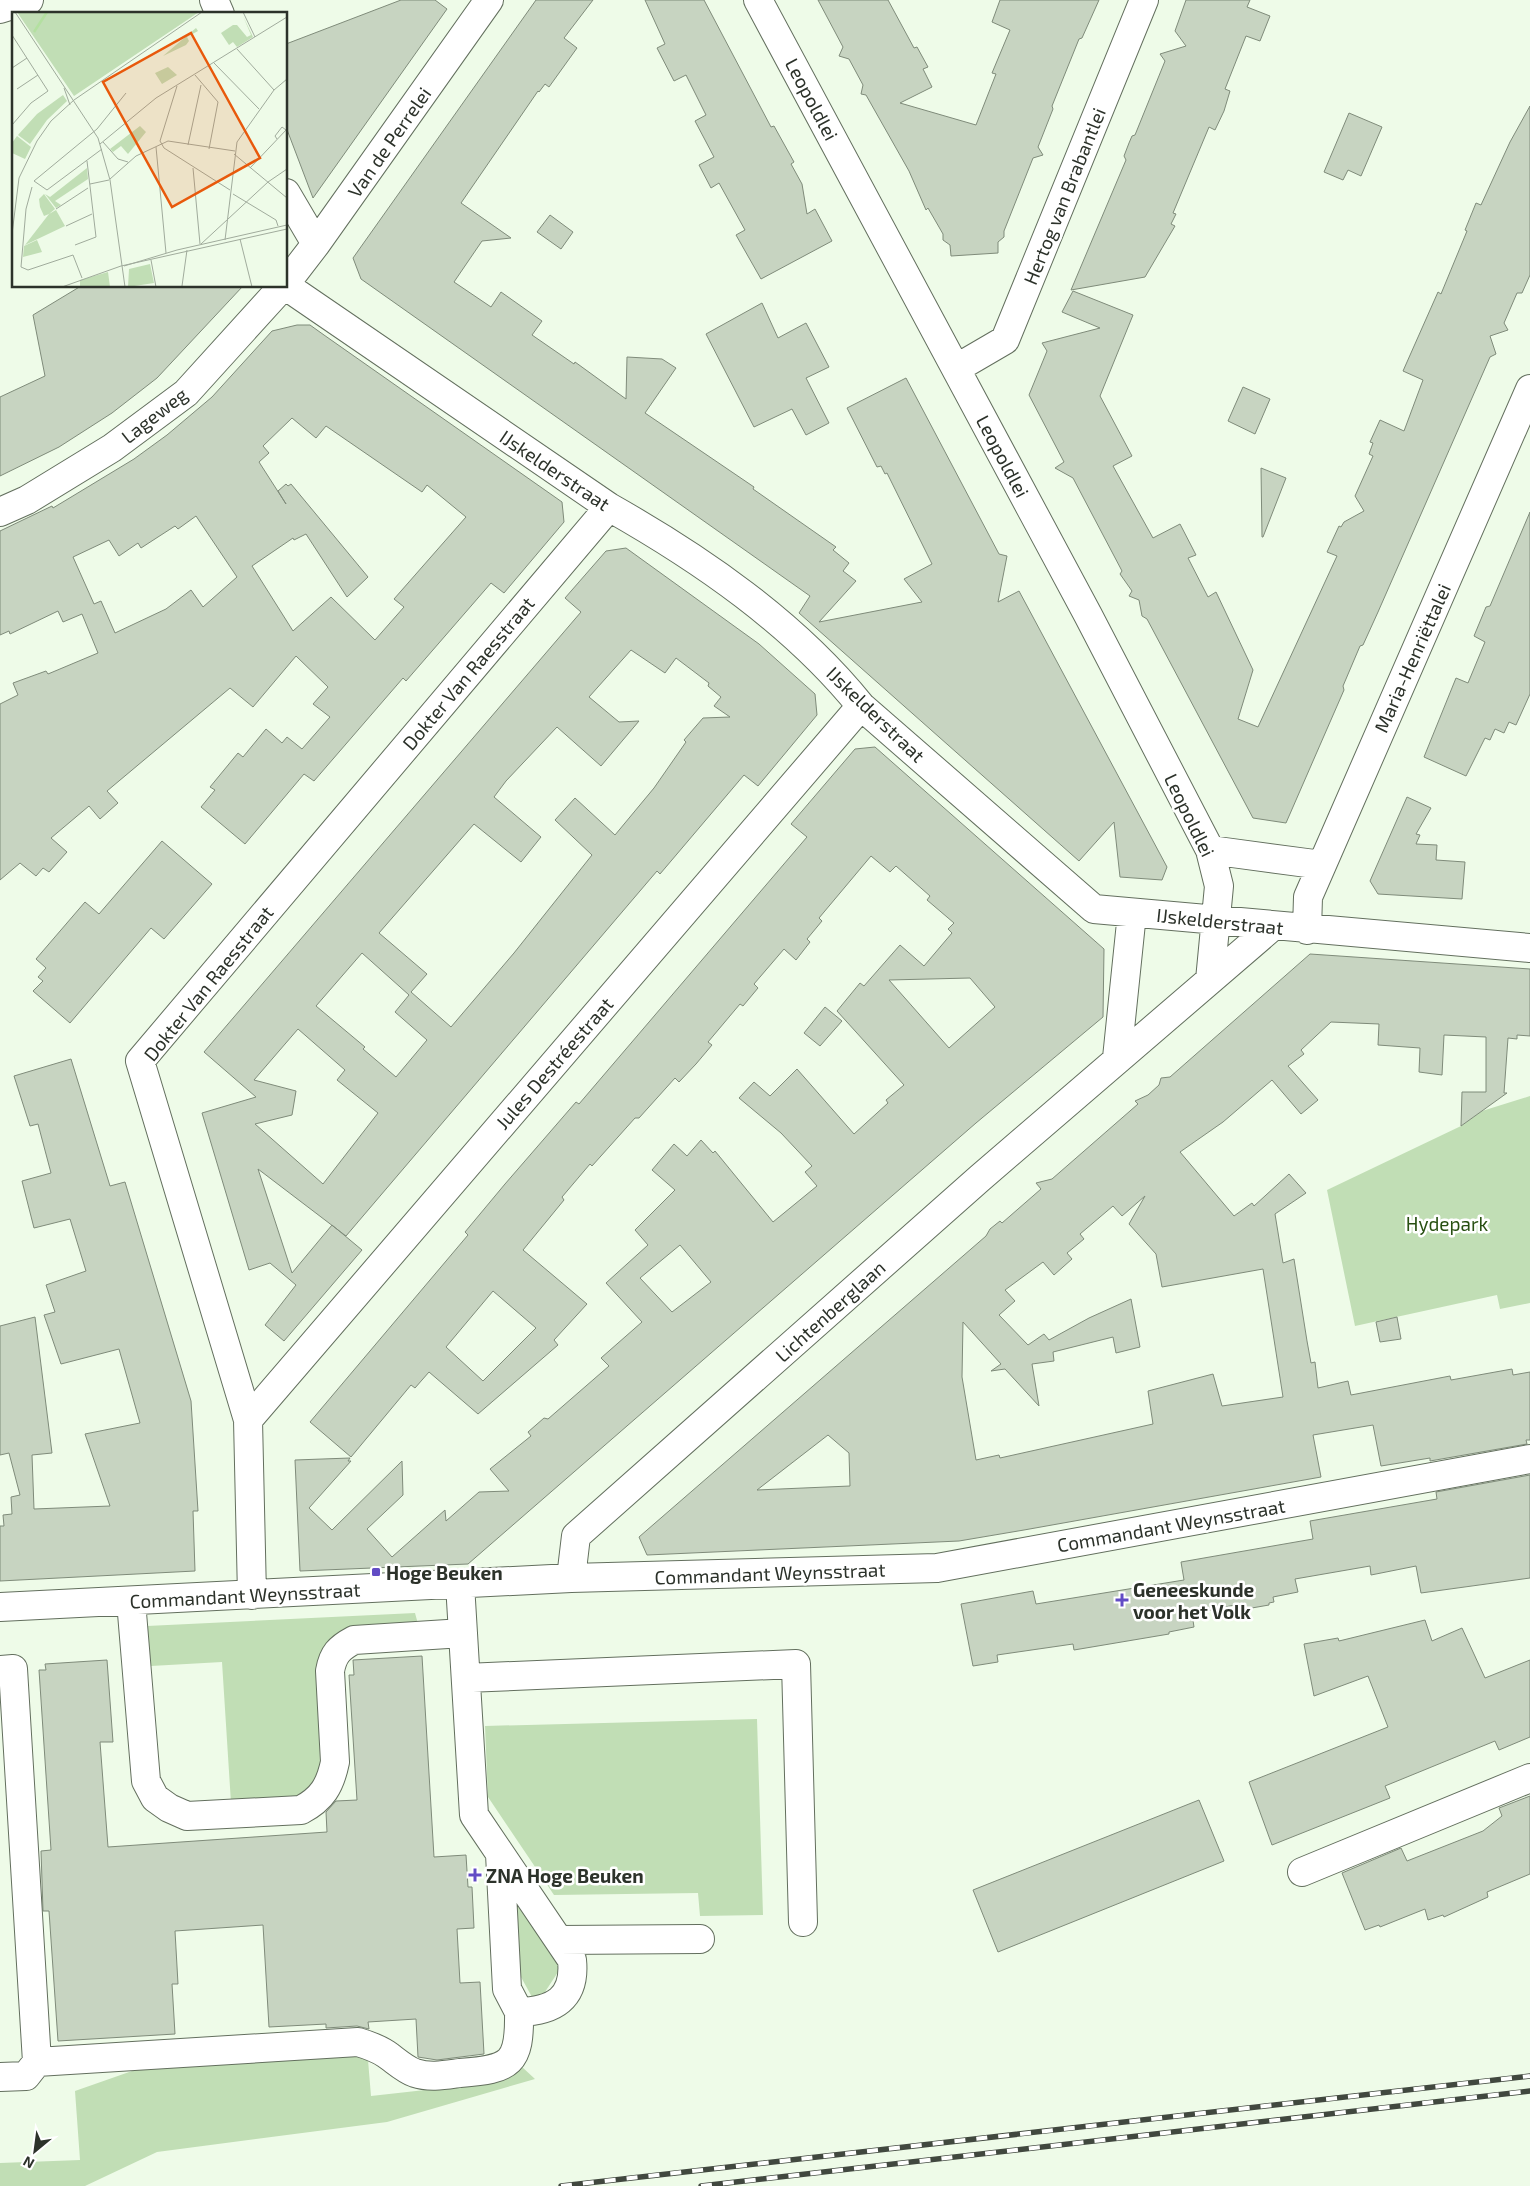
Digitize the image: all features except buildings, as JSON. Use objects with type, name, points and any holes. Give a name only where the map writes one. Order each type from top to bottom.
[{"type":"street","points":[[0,9],[29,0]]},
{"type":"street","points":[[214,0],[219,12]]},
{"type":"street","name":"Van de Perrelei","points":[[288,281],[489,0]]},
{"type":"street","name":"Leopoldlei","points":[[758,0],[957,368],[1210,850],[1219,886],[1216,921]]},
{"type":"street","name":"Hertog van Brabantlei","points":[[957,368],[1005,340],[1144,0]]},
{"type":"street","points":[[288,195],[316,244]]},
{"type":"street","name":"IJskelderstraat","points":[[288,287],[608,507],[661,536],[768,614],[837,677],[861,706],[1094,909],[1307,930],[1530,948]]},
{"type":"street","name":"Lageweg","points":[[0,512],[27,500],[112,448],[186,392],[282,288]]},
{"type":"street","name":"Maria-Henriëttalei","points":[[1307,930],[1308,897],[1530,389]]},
{"type":"street","name":"Dokter Van Raesstraat","points":[[252,1595],[248,1420],[140,1060],[608,507]]},
{"type":"street","name":"Jules Destréestraat","points":[[248,1420],[861,706]]},
{"type":"street","points":[[1210,850],[1322,865]]},
{"type":"street","points":[[1117,1058],[1132,913]]},
{"type":"street","points":[[1210,980],[1216,921]]},
{"type":"street","name":"Lichtenberglaan","points":[[571,1578],[576,1536],[1117,1058],[1273,926]]},
{"type":"street","name":"Commandant Weynsstraat","points":[[0,1608],[571,1578],[937,1568],[1530,1460]]},
{"type":"street","points":[[460,1584],[474,1815],[572,1960],[574,1977],[566,1992],[556,2004],[540,2011],[519,2012]]},
{"type":"street","points":[[132,1601],[146,1781],[155,1798],[169,1808],[187,1816],[301,1810],[315,1803],[332,1777],[335,1762],[330,1671],[333,1656],[343,1646],[354,1640],[463,1633]]},
{"type":"street","points":[[466,1678],[796,1664],[803,1922]]},
{"type":"street","points":[[0,1670],[14,1669],[37,2062],[26,2076],[0,2077]]},
{"type":"street","points":[[1302,1872],[1530,1778]]},
{"type":"street","points":[[37,2062],[358,2042],[374,2047],[414,2072],[432,2076],[493,2071],[504,2065],[515,2054],[519,2040],[519,2012],[507,1989],[500,1854]]},
{"type":"street","points":[[559,1940],[700,1939]]},
{"type":"green space","name":"Hydepark","points":[[1530,1096],[1530,1303],[1500,1309],[1497,1295],[1355,1326],[1327,1190],[1461,1126],[1482,1111]]},
{"type":"green space","points":[[415,1613],[418,1624],[342,1630],[325,1647],[319,1669],[320,1771],[315,1780],[298,1797],[231,1803],[222,1662],[151,1666],[147,1626]]},
{"type":"green space","points":[[757,1719],[763,1915],[700,1916],[698,1893],[554,1895],[488,1797],[485,1726]]},
{"type":"green space","points":[[510,1887],[554,1950],[560,1969],[543,1995],[532,1997],[516,1968]]},
{"type":"green space","points":[[354,2052],[368,2060],[371,2096],[452,2087],[521,2066],[535,2079],[387,2122],[157,2152],[85,2186],[0,2186],[0,2163],[80,2160],[75,2091],[152,2064]]},
{"type":"railway","points":[[561,2186],[1530,2076]]},
{"type":"railway","points":[[701,2186],[1530,2091]]},
{"type":"place","name":"Hoge Beuken","points":[[376,1572]]},
{"type":"place","name":"Geneeskunde voor het Volk","points":[[1122,1600]]},
{"type":"place","name":"ZNA Hoge Beuken","points":[[475,1875]]}]
